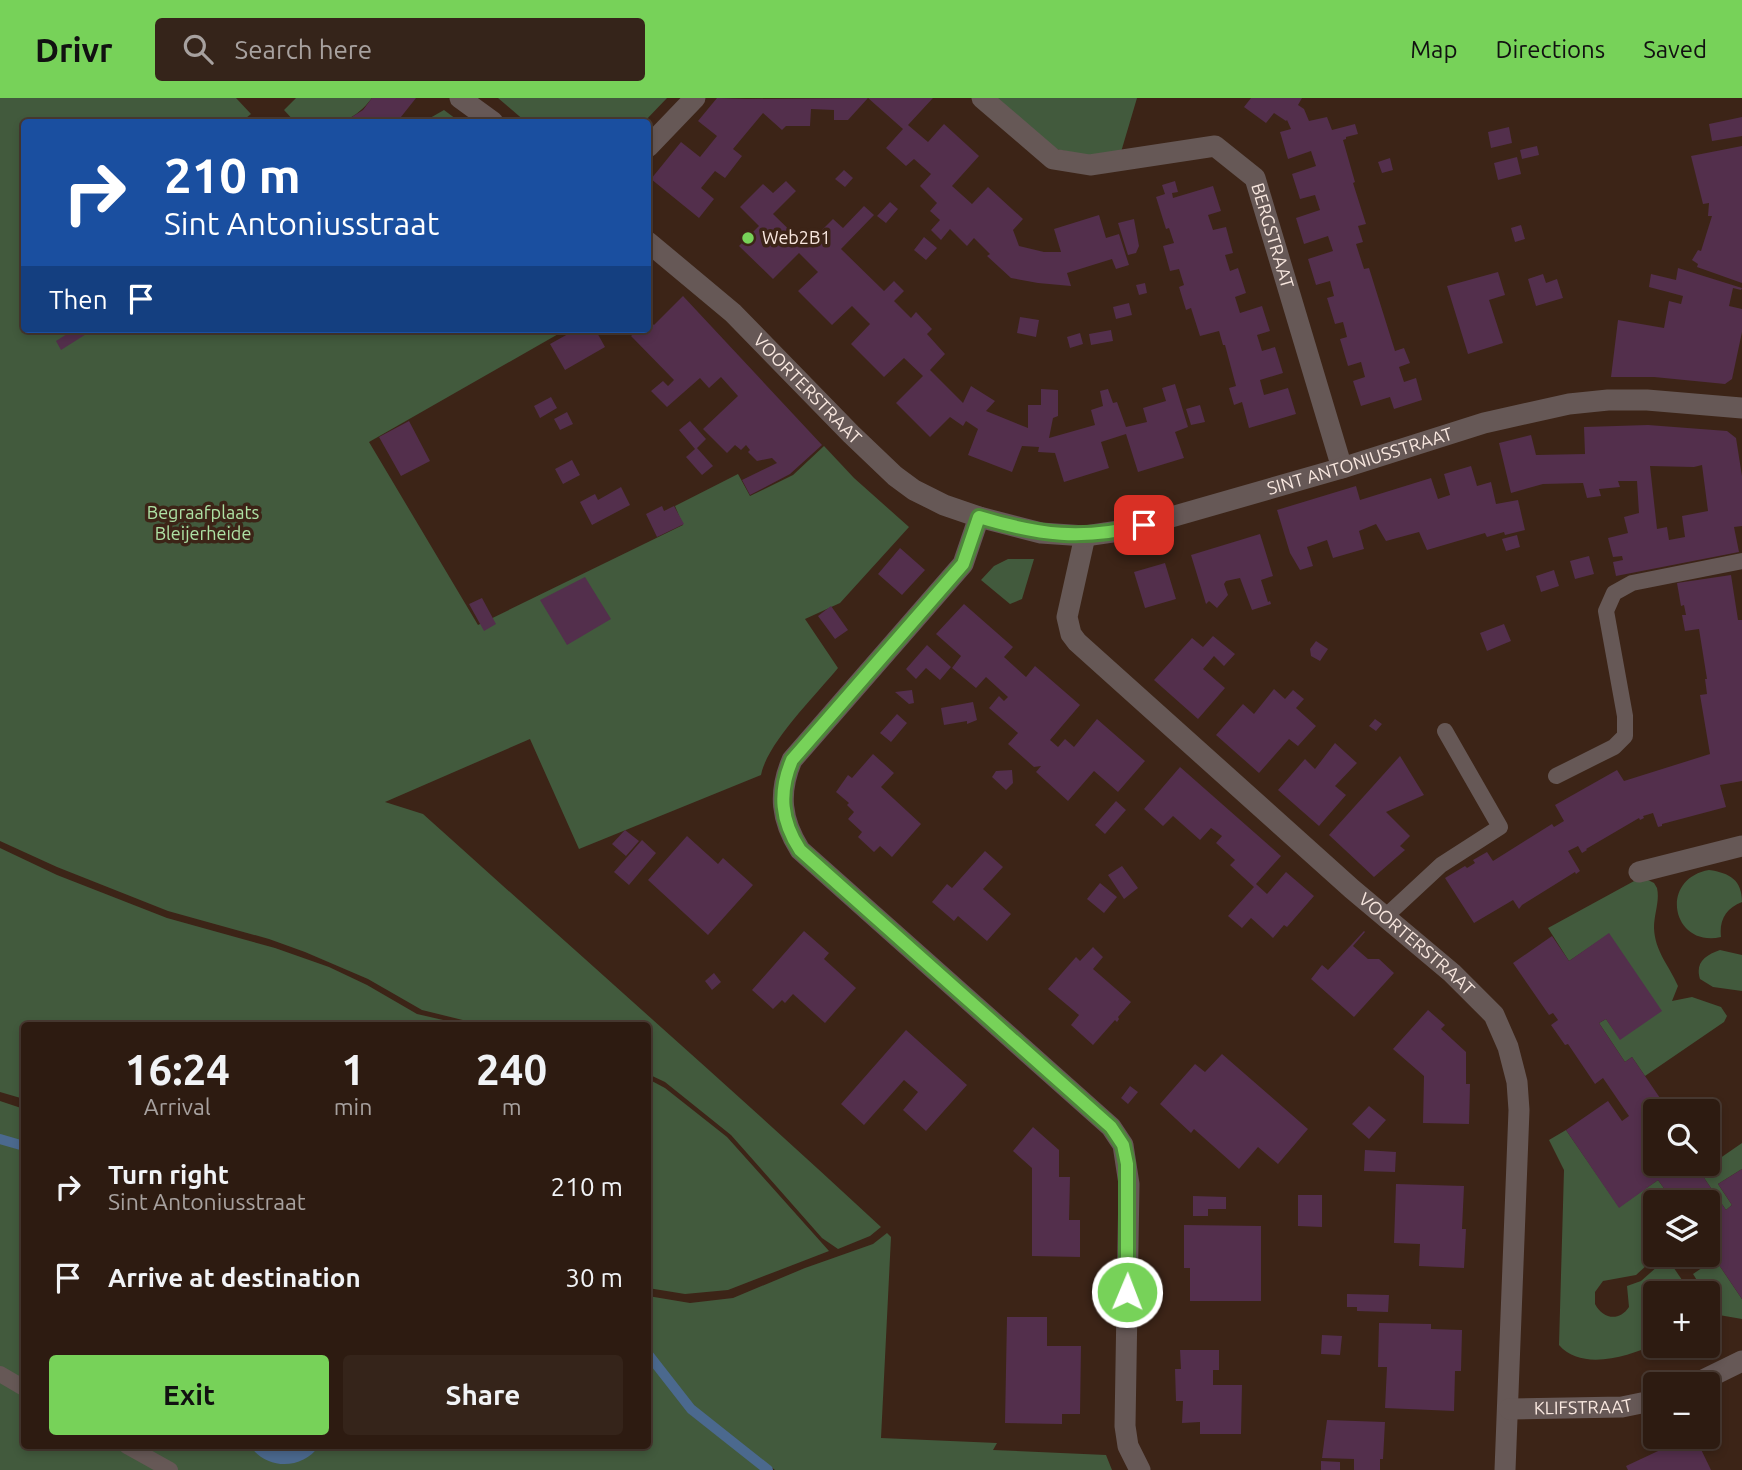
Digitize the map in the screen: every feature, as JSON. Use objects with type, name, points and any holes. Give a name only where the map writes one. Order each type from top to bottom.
[{"type":"street","points":[[460,98],[490,119]]},
{"type":"street","points":[[651,144],[695,98]]},
{"type":"street","name":"BERGSTRAAT","points":[[982,98],[1053,159],[1090,165],[1215,146],[1255,178],[1342,468]]},
{"type":"street","name":"VOORTERSTRAAT","points":[[651,245],[733,313],[895,476],[915,491],[979,517]]},
{"type":"street","name":"SINT ANTONIUSSTRAAT","points":[[979,517],[1041,533],[1085,536],[1126,530],[1180,516],[1484,423],[1569,404],[1647,400],[1742,408]]},
{"type":"street","points":[[979,517],[963,564],[792,760],[786,775],[782,805],[785,823],[800,850],[1111,1127],[1123,1145],[1129,1184],[1125,1426],[1128,1446],[1140,1470]]},
{"type":"street","name":"VOORTERSTRAAT","points":[[1085,536],[1067,617],[1071,634],[1077,642],[1385,917],[1452,973],[1494,1015],[1508,1047],[1517,1082],[1518,1124],[1505,1470]]},
{"type":"street","points":[[1639,872],[1742,846]]},
{"type":"street","points":[[1720,1372],[1742,1361]]},
{"type":"street","name":"KLIFSTRAAT","points":[[1508,1409],[1622,1407],[1643,1403]]},
{"type":"lane","points":[[1556,776],[1614,747],[1625,736],[1625,716],[1606,611],[1614,593],[1632,583],[1742,561]]},
{"type":"lane","points":[[1385,917],[1441,865],[1500,827],[1445,731]]},
{"type":"lane","points":[[0,1374],[21,1386]]},
{"type":"lane","points":[[132,1449],[170,1470]]},
{"type":"green space","name":"Begraafplaats Bleijerheide","points":[[0,98],[236,98],[251,114],[245,119],[21,119],[21,333],[560,333],[369,442],[478,625],[683,525],[675,506],[738,474],[750,496],[793,475],[824,446],[854,478],[909,527],[840,603],[805,619],[838,668],[782,734],[765,762],[761,775],[579,849],[530,739],[385,802],[423,814],[881,1227],[870,1236],[838,1249],[822,1238],[731,1135],[665,1082],[651,1075],[651,1022],[471,1022],[422,1010],[368,979],[305,952],[269,939],[168,911],[0,841]]},
{"type":"green space","points":[[296,98],[372,98],[347,119],[292,119],[284,110]]},
{"type":"green space","points":[[498,98],[667,98],[647,119],[522,119]]},
{"type":"green space","points":[[996,98],[1137,98],[1121,152],[1102,158],[1055,149]]},
{"type":"green space","points":[[444,110],[456,119],[428,119]]},
{"type":"green space","points":[[1008,559],[1034,559],[1022,599],[1010,604],[981,580],[994,566]]},
{"type":"green space","points":[[0,848],[57,875],[167,918],[275,948],[329,967],[417,1014],[452,1022],[21,1022],[21,1098],[0,1092]]},
{"type":"green space","points":[[1709,870],[1723,873],[1733,879],[1740,888],[1742,902],[1725,915],[1721,925],[1721,937],[1704,938],[1691,932],[1682,923],[1677,898],[1682,886],[1693,876]]},
{"type":"green space","points":[[1646,879],[1657,888],[1654,928],[1657,944],[1678,986],[1672,1001],[1692,997],[1721,1007],[1727,1016],[1724,1022],[1645,1076],[1632,1057],[1625,1062],[1599,1023],[1606,1019],[1620,1039],[1609,934],[1569,961],[1548,928],[1636,880]]},
{"type":"green space","points":[[1720,950],[1742,955],[1742,991],[1713,987],[1700,979],[1699,968],[1702,960]]},
{"type":"green space","points":[[651,1081],[665,1088],[727,1137],[829,1251],[728,1290],[685,1294],[651,1288]]},
{"type":"green space","points":[[0,1101],[21,1108],[21,1142],[0,1135]]},
{"type":"green space","points":[[1566,1130],[1619,1207],[1643,1190],[1645,1267],[1636,1275],[1603,1281],[1595,1292],[1595,1304],[1602,1313],[1611,1317],[1621,1315],[1629,1307],[1627,1286],[1641,1281],[1657,1267],[1673,1267],[1683,1281],[1643,1281],[1643,1349],[1619,1357],[1592,1360],[1568,1353],[1559,1345],[1564,1170],[1549,1140]]},
{"type":"green space","points":[[0,1143],[21,1150],[21,1449],[651,1449],[651,1364],[691,1415],[762,1470],[0,1470]]},
{"type":"green space","points":[[1742,1143],[1742,1169],[1718,1184],[1732,1205],[1726,1210],[1720,1201],[1720,1190],[1712,1190],[1703,1176],[1720,1176],[1720,1158]]},
{"type":"green space","points":[[1658,1180],[1665,1190],[1644,1190]]},
{"type":"green space","points":[[887,1233],[891,1237],[881,1438],[997,1443],[993,1450],[1106,1455],[1112,1470],[775,1470],[694,1407],[651,1352],[651,1296],[690,1303],[733,1298],[873,1244]]},
{"type":"green space","points":[[1720,1266],[1742,1299],[1742,1319],[1720,1315],[1720,1281],[1697,1281],[1693,1274],[1703,1267]]},
{"type":"water","points":[[253,1449],[316,1449],[303,1460],[284,1464],[266,1460]]},
{"type":"building","points":[[372,98],[416,98],[399,119],[349,119],[363,110]]},
{"type":"building","points":[[717,98],[868,98],[848,120],[834,120],[834,110],[811,109],[810,126],[786,126],[782,130],[763,113],[733,149],[742,156],[725,178],[715,171],[701,188],[714,199],[699,218],[651,179],[681,142],[700,157],[717,136],[698,121]]},
{"type":"building","points":[[868,98],[933,98],[908,125],[928,142],[944,124],[979,156],[952,186],[972,204],[988,187],[1023,219],[1013,230],[1019,246],[1044,252],[1061,252],[1054,229],[1099,215],[1106,238],[1119,234],[1129,265],[1116,269],[1112,259],[1067,273],[1071,286],[1038,283],[1011,278],[987,256],[990,254],[974,238],[967,246],[950,229],[941,240],[931,230],[940,220],[930,211],[937,203],[920,186],[931,174],[914,159],[906,166],[886,148],[903,129]]},
{"type":"building","points":[[1251,98],[1302,98],[1298,105],[1304,109],[1309,121],[1327,117],[1332,130],[1355,124],[1358,134],[1343,140],[1366,224],[1358,226],[1363,242],[1356,244],[1364,269],[1369,268],[1395,351],[1404,348],[1410,363],[1399,367],[1404,382],[1416,378],[1422,400],[1394,409],[1390,397],[1361,406],[1353,381],[1365,377],[1361,362],[1348,366],[1340,339],[1347,337],[1343,322],[1335,324],[1327,298],[1334,296],[1330,281],[1316,285],[1308,259],[1333,251],[1328,236],[1304,244],[1296,218],[1320,210],[1315,195],[1300,199],[1292,174],[1316,166],[1311,151],[1288,159],[1280,132],[1291,129],[1287,120],[1274,113],[1266,123],[1244,107]]},
{"type":"building","points":[[1742,117],[1742,136],[1712,141],[1709,124]]},
{"type":"building","points":[[1509,127],[1512,143],[1491,148],[1488,132]]},
{"type":"building","points":[[1537,146],[1539,155],[1522,159],[1520,150]]},
{"type":"building","points":[[1742,146],[1742,283],[1697,267],[1698,264],[1692,260],[1698,250],[1701,251],[1712,216],[1708,216],[1709,203],[1703,204],[1691,156]]},
{"type":"building","points":[[1517,157],[1521,174],[1498,180],[1494,163]]},
{"type":"building","points":[[1390,158],[1393,170],[1382,173],[1378,162]]},
{"type":"building","points":[[844,170],[853,178],[845,187],[835,179]]},
{"type":"building","points":[[786,181],[796,191],[773,214],[806,246],[833,219],[843,228],[864,206],[874,215],[841,249],[884,291],[894,281],[904,291],[894,301],[911,318],[916,312],[932,329],[927,334],[945,354],[930,370],[963,403],[971,386],[995,401],[986,411],[1028,428],[1028,405],[1041,405],[1041,389],[1058,390],[1058,416],[1053,418],[1049,438],[1095,425],[1091,410],[1103,406],[1100,391],[1108,389],[1113,403],[1117,402],[1126,427],[1147,422],[1143,408],[1166,401],[1162,388],[1175,384],[1188,427],[1175,432],[1184,458],[1138,472],[1126,434],[1101,442],[1109,468],[1064,482],[1055,453],[1038,452],[1039,447],[1022,446],[1012,472],[968,455],[978,429],[966,421],[963,426],[950,417],[930,437],[896,403],[923,376],[904,358],[884,377],[851,344],[870,324],[852,306],[832,325],[798,291],[818,272],[799,253],[773,279],[739,246],[759,226],[740,207],[763,184],[773,193]]},
{"type":"building","points":[[1175,181],[1178,192],[1172,193],[1173,198],[1213,186],[1221,211],[1208,215],[1213,230],[1226,227],[1233,253],[1225,255],[1230,271],[1238,268],[1246,293],[1235,297],[1240,313],[1262,306],[1270,331],[1257,335],[1262,351],[1275,347],[1283,373],[1260,380],[1264,395],[1288,388],[1296,414],[1249,428],[1242,402],[1234,405],[1229,388],[1236,386],[1219,331],[1200,336],[1191,308],[1186,310],[1179,287],[1184,285],[1179,269],[1170,271],[1163,246],[1174,243],[1169,228],[1166,229],[1156,197],[1165,194],[1162,185]]},
{"type":"building","points":[[890,202],[898,209],[886,223],[877,216]]},
{"type":"building","points":[[1134,219],[1139,246],[1136,253],[1128,255],[1118,223]]},
{"type":"building","points":[[1521,225],[1525,239],[1515,242],[1511,228]]},
{"type":"building","points":[[924,237],[937,248],[926,260],[914,250]]},
{"type":"building","points":[[1678,268],[1742,288],[1733,288],[1729,306],[1742,309],[1742,332],[1732,379],[1725,384],[1654,377],[1611,377],[1618,320],[1664,328],[1669,301],[1681,304],[1683,296],[1649,287],[1651,274],[1676,280]]},
{"type":"building","points":[[1498,272],[1505,295],[1489,300],[1503,343],[1468,354],[1447,286]]},
{"type":"building","points":[[1543,274],[1546,283],[1557,279],[1563,298],[1536,306],[1528,279]]},
{"type":"building","points":[[1145,283],[1147,293],[1139,295],[1136,285]]},
{"type":"building","points":[[683,296],[822,445],[790,474],[750,495],[742,480],[777,463],[772,458],[757,461],[748,452],[750,450],[746,445],[741,450],[735,445],[727,453],[703,429],[738,396],[721,377],[709,388],[700,378],[667,407],[651,391],[663,381],[668,386],[674,380],[631,336],[634,333],[651,333],[651,322],[654,325]]},
{"type":"building","points":[[1129,303],[1132,315],[1116,319],[1113,307]]},
{"type":"building","points":[[1020,317],[1039,320],[1036,337],[1017,333]]},
{"type":"building","points":[[1111,330],[1113,341],[1091,345],[1089,334]]},
{"type":"building","points":[[69,333],[88,333],[61,350],[56,341]]},
{"type":"building","points":[[570,333],[597,333],[605,347],[565,370],[550,344]]},
{"type":"building","points":[[1080,333],[1083,344],[1070,348],[1067,337]]},
{"type":"building","points":[[551,397],[557,408],[540,418],[534,406]]},
{"type":"building","points":[[1200,405],[1205,422],[1191,425],[1186,409]]},
{"type":"building","points":[[567,412],[573,424],[560,430],[554,419]]},
{"type":"building","points":[[409,421],[430,461],[401,476],[379,437]]},
{"type":"building","points":[[690,421],[706,439],[697,448],[713,466],[702,475],[686,457],[695,449],[679,430]]},
{"type":"building","points":[[1648,425],[1727,431],[1736,438],[1742,476],[1742,526],[1734,527],[1739,552],[1616,576],[1613,562],[1623,560],[1622,556],[1613,557],[1608,538],[1628,533],[1624,517],[1639,513],[1637,481],[1618,481],[1620,487],[1599,489],[1601,496],[1587,498],[1583,483],[1543,484],[1511,493],[1499,443],[1531,435],[1536,455],[1585,454],[1584,427]],"holes":[[[1702,465],[1708,511],[1682,516],[1685,537],[1669,540],[1667,527],[1657,529],[1650,466]]]},
{"type":"building","points":[[572,460],[580,475],[563,484],[555,469]]},
{"type":"building","points":[[1471,466],[1477,486],[1491,482],[1496,504],[1518,500],[1525,530],[1487,537],[1485,533],[1427,550],[1419,532],[1386,541],[1376,524],[1359,531],[1364,549],[1333,558],[1327,540],[1307,547],[1313,566],[1300,570],[1290,553],[1277,510],[1356,486],[1360,500],[1431,478],[1438,499],[1450,495],[1444,474]]},
{"type":"building","points":[[621,487],[630,505],[592,525],[580,502],[595,494],[598,500]]},
{"type":"building","points":[[662,506],[664,511],[674,506],[684,524],[657,537],[646,514]]},
{"type":"building","points":[[1260,534],[1273,576],[1261,580],[1271,604],[1252,610],[1240,578],[1226,581],[1224,584],[1228,595],[1217,608],[1209,601],[1206,604],[1191,555]]},
{"type":"building","points":[[1517,535],[1520,547],[1506,551],[1502,539]]},
{"type":"building","points":[[900,548],[925,570],[902,595],[878,574]]},
{"type":"building","points":[[1589,556],[1594,574],[1575,579],[1570,561]]},
{"type":"building","points":[[1165,563],[1176,599],[1145,608],[1134,572]]},
{"type":"building","points":[[1554,570],[1559,586],[1541,592],[1536,576]]},
{"type":"building","points":[[1731,575],[1738,620],[1742,620],[1742,781],[1720,785],[1726,807],[1658,827],[1653,813],[1643,816],[1644,818],[1639,818],[1582,853],[1578,846],[1568,851],[1580,871],[1576,874],[1575,872],[1519,909],[1513,900],[1474,923],[1445,878],[1465,866],[1467,868],[1475,863],[1473,860],[1487,852],[1493,861],[1552,824],[1554,827],[1564,821],[1555,805],[1617,770],[1624,781],[1710,754],[1700,695],[1707,694],[1707,679],[1699,629],[1685,631],[1682,615],[1686,615],[1684,605],[1681,606],[1677,583]]},
{"type":"building","points":[[585,577],[611,619],[567,645],[540,600]]},
{"type":"building","points":[[482,598],[496,624],[484,631],[469,604]]},
{"type":"building","points":[[964,604],[1013,647],[1004,657],[1026,677],[1035,666],[1080,705],[1050,740],[1058,747],[1065,739],[1074,747],[1097,719],[1145,761],[1118,792],[1094,771],[1068,801],[1036,772],[1041,766],[1034,767],[1008,744],[1018,733],[989,708],[999,696],[1004,701],[1008,697],[986,677],[976,688],[952,668],[961,656],[936,634]]},
{"type":"building","points":[[831,606],[848,630],[835,639],[818,616]]},
{"type":"building","points":[[1504,624],[1511,641],[1487,651],[1480,633]]},
{"type":"building","points":[[1213,636],[1235,654],[1224,666],[1214,656],[1203,669],[1225,688],[1198,719],[1154,680],[1192,638],[1203,647]]},
{"type":"building","points":[[1316,641],[1328,649],[1320,661],[1311,656],[1310,649]]},
{"type":"building","points":[[927,645],[951,667],[940,680],[926,668],[916,679],[906,669]]},
{"type":"building","points":[[1274,689],[1285,699],[1293,690],[1304,699],[1296,708],[1316,726],[1298,746],[1289,739],[1259,773],[1216,735],[1243,704],[1254,714]]},
{"type":"building","points":[[912,690],[914,703],[909,704],[895,692]]},
{"type":"building","points":[[973,702],[977,720],[967,724],[967,721],[944,725],[941,708]]},
{"type":"building","points":[[897,714],[907,723],[891,742],[880,733]]},
{"type":"building","points":[[1375,719],[1382,724],[1376,731],[1369,726]]},
{"type":"building","points":[[1335,743],[1357,763],[1335,786],[1346,795],[1319,826],[1278,790],[1305,759],[1315,769]]},
{"type":"building","points":[[873,754],[894,773],[881,787],[921,824],[892,857],[880,846],[874,852],[858,837],[862,832],[848,819],[854,812],[847,805],[849,803],[836,792],[848,775],[852,778]]},
{"type":"building","points":[[1400,756],[1424,795],[1386,812],[1410,836],[1400,846],[1405,850],[1374,877],[1329,835]]},
{"type":"building","points":[[1180,767],[1281,856],[1256,884],[1267,894],[1286,872],[1314,896],[1287,927],[1284,925],[1273,938],[1251,918],[1242,928],[1228,916],[1254,887],[1230,865],[1235,860],[1216,843],[1222,836],[1211,828],[1200,840],[1173,816],[1163,826],[1144,809]]},
{"type":"building","points":[[1012,770],[1013,783],[1006,790],[992,777],[996,771]]},
{"type":"building","points":[[1116,801],[1126,810],[1105,834],[1095,825]]},
{"type":"building","points":[[625,830],[639,841],[626,856],[612,844]]},
{"type":"building","points":[[687,836],[718,864],[723,858],[753,885],[708,935],[648,880]]},
{"type":"building","points":[[642,840],[656,853],[629,885],[614,872]]},
{"type":"building","points":[[985,851],[1003,867],[983,889],[1011,914],[987,941],[958,916],[954,921],[932,902],[947,884],[952,888]]},
{"type":"building","points":[[1122,866],[1138,888],[1124,899],[1108,875]]},
{"type":"building","points":[[1100,883],[1117,897],[1104,913],[1087,899]]},
{"type":"building","points":[[804,931],[829,953],[824,959],[856,988],[825,1023],[793,994],[785,1003],[782,1000],[773,1009],[752,990]]},
{"type":"building","points":[[1364,931],[1353,946],[1368,959],[1379,959],[1394,973],[1354,1017],[1311,979],[1322,965],[1328,970]]},
{"type":"building","points":[[1609,933],[1662,1011],[1620,1040],[1606,1019],[1599,1023],[1625,1062],[1632,1057],[1660,1098],[1643,1099],[1643,1176],[1703,1176],[1712,1190],[1665,1190],[1658,1180],[1619,1208],[1566,1130],[1608,1101],[1622,1121],[1629,1116],[1603,1078],[1595,1084],[1568,1044],[1565,1045],[1551,1025],[1558,1020],[1553,1013],[1549,1015],[1513,963],[1552,936],[1569,961]]},
{"type":"building","points":[[1093,947],[1103,957],[1093,969],[1131,1002],[1117,1022],[1115,1020],[1093,1045],[1071,1025],[1079,1015],[1048,989],[1076,957],[1080,961]]},
{"type":"building","points":[[714,973],[721,982],[712,990],[705,981]]},
{"type":"building","points":[[1428,1010],[1445,1025],[1441,1029],[1466,1052],[1466,1084],[1470,1084],[1469,1124],[1423,1123],[1424,1076],[1393,1049]]},
{"type":"building","points":[[906,1030],[967,1085],[926,1131],[903,1110],[918,1092],[904,1080],[864,1125],[841,1104]]},
{"type":"building","points":[[1222,1054],[1308,1129],[1278,1164],[1258,1147],[1239,1169],[1194,1129],[1191,1133],[1160,1104],[1195,1064],[1205,1072]]},
{"type":"building","points":[[1130,1086],[1138,1092],[1128,1104],[1121,1098]]},
{"type":"building","points":[[1369,1106],[1386,1120],[1369,1139],[1352,1124]]},
{"type":"building","points":[[1033,1127],[1059,1150],[1059,1177],[1070,1177],[1069,1220],[1080,1220],[1080,1257],[1032,1256],[1032,1168],[1013,1151]]},
{"type":"building","points":[[1365,1150],[1396,1152],[1395,1172],[1364,1171]]},
{"type":"building","points":[[1742,1169],[1742,1299],[1720,1266],[1720,1201],[1726,1210],[1732,1205],[1718,1184]]},
{"type":"building","points":[[1396,1184],[1464,1186],[1464,1268],[1419,1266],[1420,1244],[1394,1243]]},
{"type":"building","points":[[1298,1195],[1322,1195],[1322,1227],[1298,1226]]},
{"type":"building","points":[[1193,1196],[1226,1197],[1226,1209],[1208,1209],[1208,1216],[1193,1216]]},
{"type":"building","points":[[1184,1225],[1261,1226],[1261,1301],[1190,1301],[1190,1268],[1184,1268]]},
{"type":"building","points":[[1347,1294],[1389,1295],[1388,1312],[1357,1311],[1357,1307],[1347,1307]]},
{"type":"building","points":[[1007,1317],[1047,1317],[1047,1346],[1081,1346],[1080,1414],[1062,1414],[1062,1424],[1005,1423]]},
{"type":"building","points":[[1379,1323],[1431,1324],[1431,1329],[1462,1330],[1461,1371],[1455,1371],[1454,1411],[1385,1408],[1387,1367],[1378,1367]]},
{"type":"building","points":[[1322,1335],[1342,1336],[1340,1355],[1321,1354]]},
{"type":"building","points":[[1180,1350],[1219,1350],[1219,1370],[1213,1370],[1213,1385],[1242,1385],[1241,1434],[1200,1434],[1200,1422],[1182,1423],[1183,1401],[1176,1401],[1175,1369],[1181,1369]]},
{"type":"building","points":[[1327,1420],[1385,1422],[1380,1470],[1354,1470],[1354,1459],[1322,1458]]},
{"type":"building","points":[[1662,1449],[1701,1449],[1711,1470],[1628,1470],[1626,1466]]},
{"type":"building","points":[[1321,1461],[1340,1462],[1340,1470],[1321,1470]]},
{"type":"waterway","points":[[0,1139],[21,1145]]},
{"type":"waterway","points":[[651,1358],[691,1409],[768,1470]]},
{"type":"place","name":"Web2B1","points":[[748,238]]},
{"type":"route","points":[[1127,1292],[1129,1184],[1123,1145],[1111,1127],[800,850],[785,823],[782,805],[786,775],[792,760],[937,597],[963,564],[979,517],[1041,533],[1085,536],[1144,525]]}]
